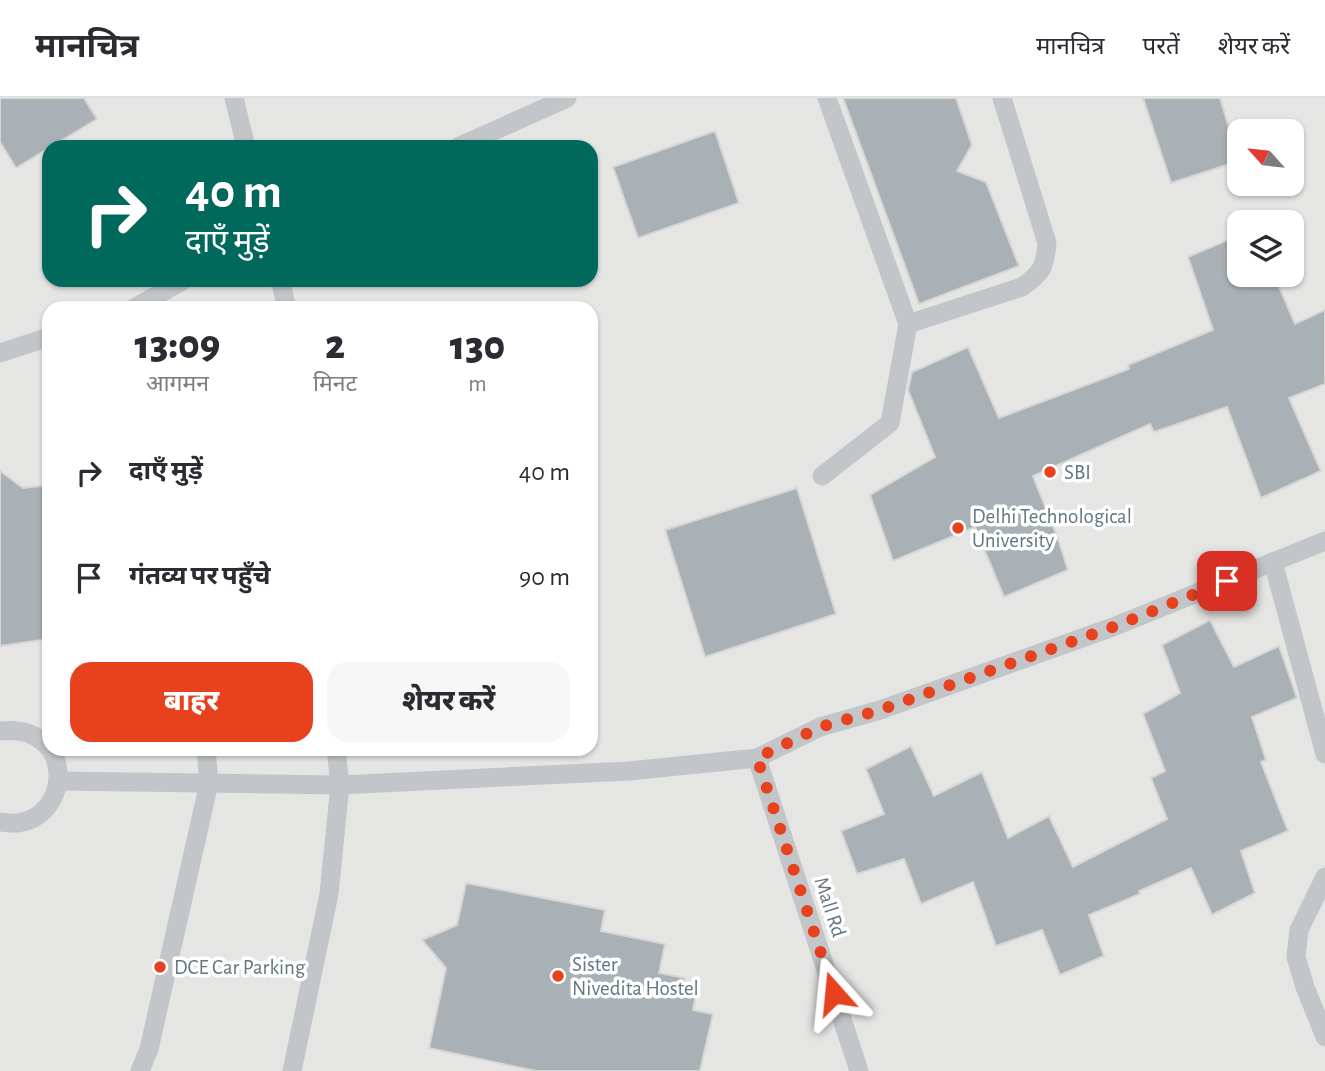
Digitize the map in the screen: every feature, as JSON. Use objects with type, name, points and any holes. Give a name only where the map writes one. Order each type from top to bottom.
[{"type":"lane","points":[[234,98],[244,140]]},
{"type":"lane","points":[[473,140],[566,98]]},
{"type":"lane","points":[[822,476],[890,423],[908,324],[827,98]]},
{"type":"lane","points":[[908,324],[1022,287],[1034,279],[1045,263],[1047,243],[1002,98]]},
{"type":"lane","points":[[146,301],[172,287]]},
{"type":"lane","points":[[0,353],[42,339]]},
{"type":"lane","points":[[59,781],[340,785],[629,771],[757,758],[820,727],[880,710],[1113,627],[1325,541]]},
{"type":"lane","points":[[1273,562],[1325,754]]},
{"type":"lane","points":[[0,731],[15,729],[42,740]]},
{"type":"lane","points":[[0,822],[17,823],[33,819],[45,809],[54,796],[59,781],[58,766],[53,756]]},
{"type":"lane","points":[[140,1071],[149,1049],[209,783],[207,756]]},
{"type":"lane","points":[[292,1071],[329,894],[340,785],[337,756]]},
{"type":"lane","name":"Mall Rd","points":[[757,758],[859,1071]]},
{"type":"lane","points":[[1325,877],[1299,930],[1296,957],[1325,1037]]},
{"type":"shaded area","name":"Delhi Technological University","points":[[0,98],[1325,98],[1325,1071],[0,1071]]},
{"type":"building","points":[[0,98],[84,98],[97,119],[62,140],[42,140],[42,152],[16,168],[0,142]]},
{"type":"building","points":[[843,98],[956,98],[972,145],[957,171],[986,182],[1019,266],[919,304]]},
{"type":"building","points":[[1143,98],[1220,98],[1227,121],[1227,165],[1171,183]]},
{"type":"building","points":[[715,131],[739,203],[638,238],[613,167]]},
{"type":"building","points":[[1227,240],[1227,287],[1279,287],[1295,324],[1325,310],[1325,384],[1289,398],[1321,471],[1261,498],[1227,407],[1154,432],[1150,424],[1033,476],[1068,570],[1004,597],[975,527],[893,561],[870,495],[935,457],[908,390],[912,372],[968,347],[999,418],[1129,369],[1128,365],[1213,330],[1188,257]]},
{"type":"building","points":[[0,471],[23,488],[42,486],[42,640],[0,646]]},
{"type":"building","points":[[797,488],[836,614],[705,657],[665,530]]},
{"type":"building","points":[[1210,620],[1234,667],[1279,646],[1297,698],[1252,717],[1266,760],[1261,762],[1288,831],[1241,851],[1255,893],[1212,915],[1191,868],[1139,891],[1140,894],[1089,915],[1104,956],[1060,975],[1042,930],[996,946],[973,882],[921,904],[904,859],[857,874],[841,831],[884,814],[866,769],[911,746],[934,796],[982,772],[1008,838],[1049,816],[1073,867],[1167,819],[1151,778],[1165,771],[1143,714],[1180,693],[1162,645]]},
{"type":"building","name":"Sister Nivedita Hostel","points":[[466,883],[605,910],[601,931],[665,944],[659,973],[685,978],[682,992],[696,995],[693,1010],[713,1014],[700,1071],[536,1071],[429,1048],[446,968],[422,940],[457,925]]},
{"type":"place","name":"SBI","points":[[1050,472]]},
{"type":"place","name":"Delhi Technological University","points":[[958,528]]},
{"type":"place","name":"DCE Car Parking","points":[[160,967]]},
{"type":"place","name":"Sister Nivedita Hostel","points":[[558,976]]},
{"type":"route","points":[[834,993],[757,758],[820,727],[880,710],[1113,627],[1227,581]]}]
